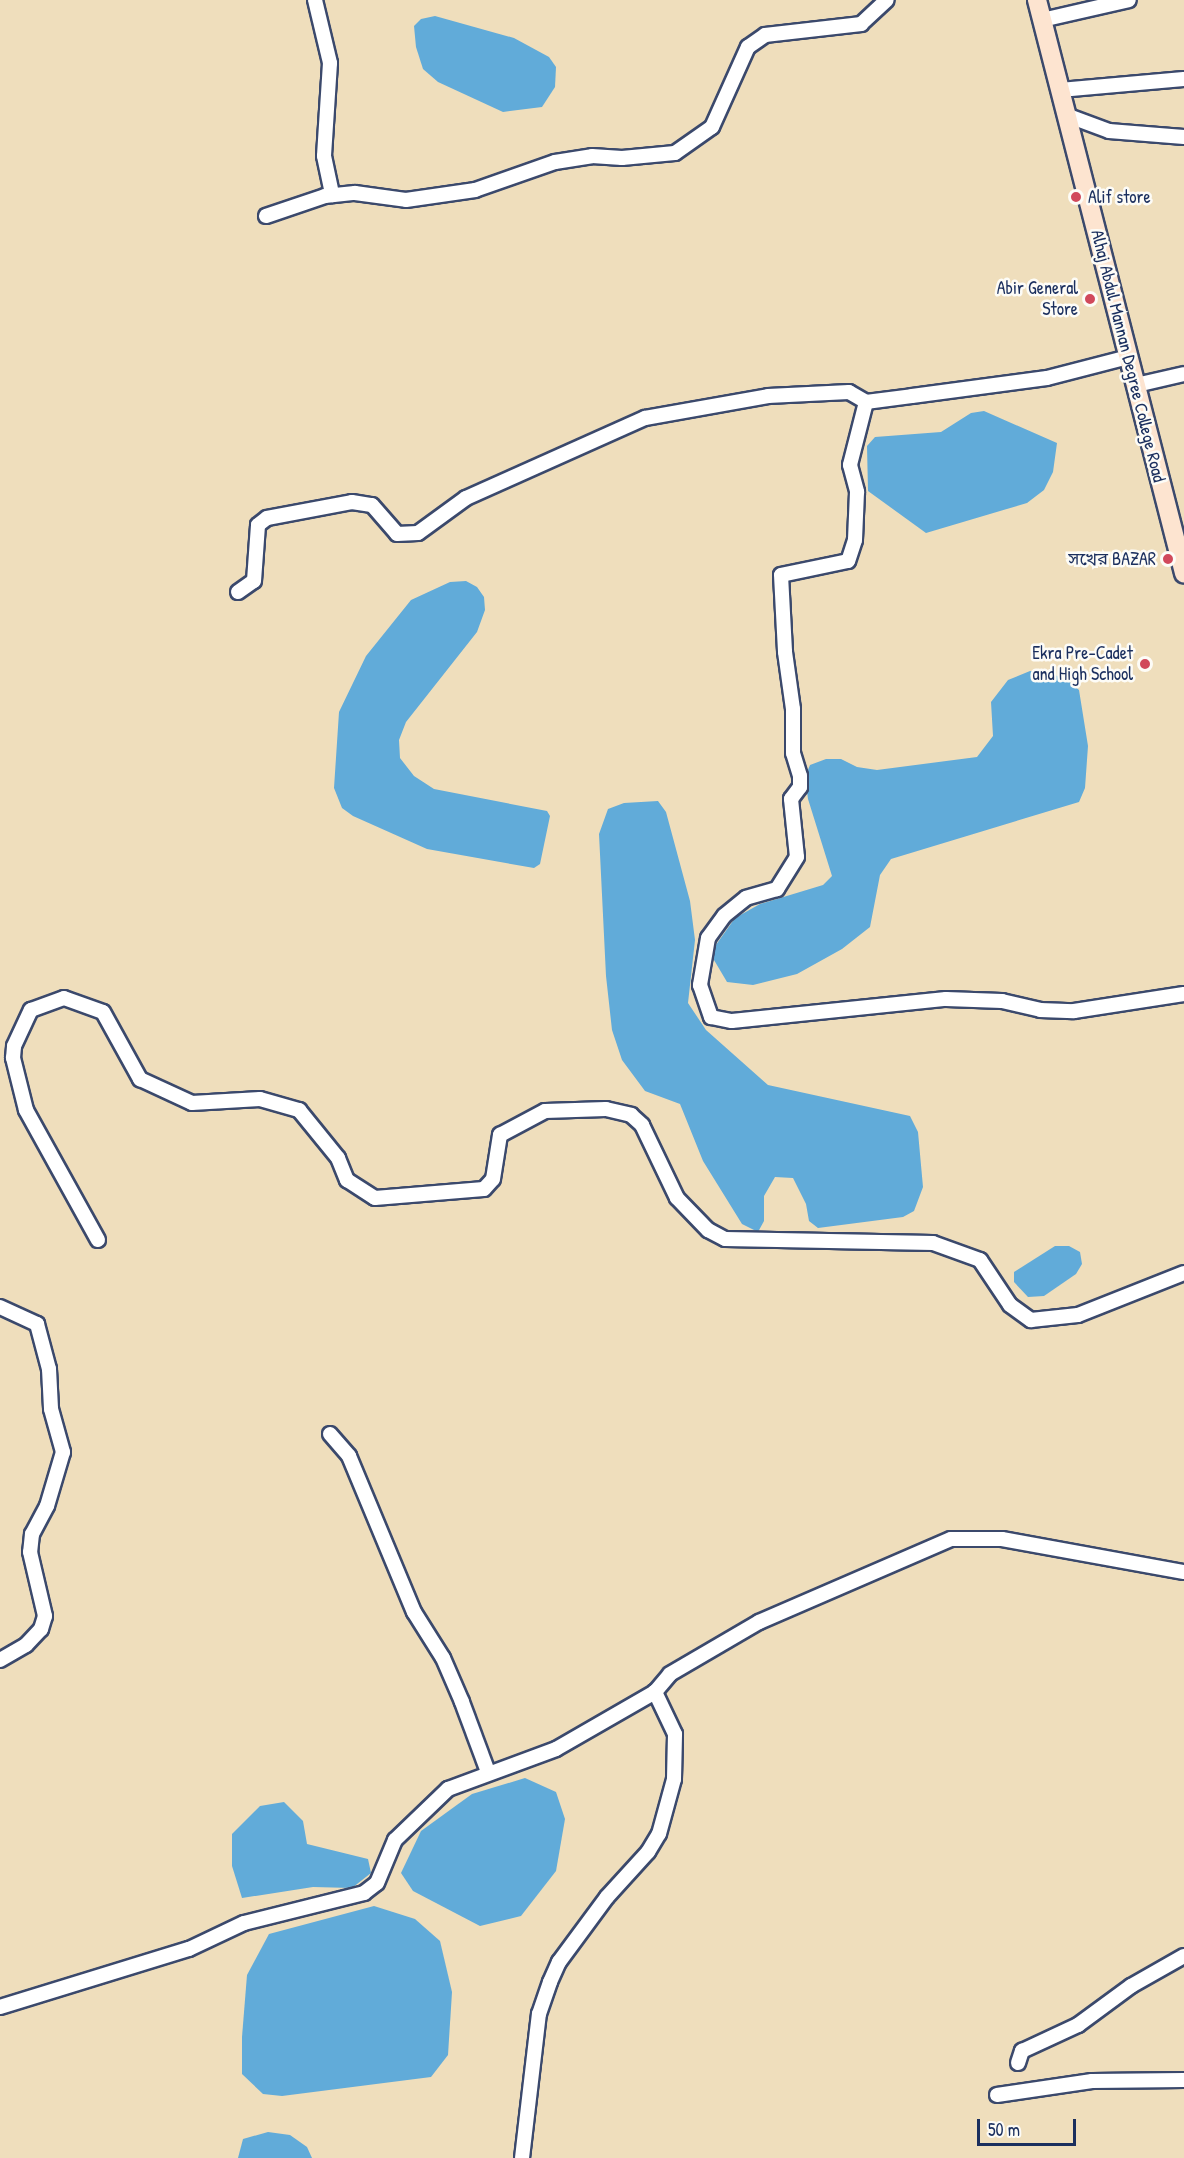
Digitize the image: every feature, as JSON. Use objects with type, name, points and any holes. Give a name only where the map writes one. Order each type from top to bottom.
[{"type":"street","points":[[315,0],[330,63],[324,156],[332,195]]},
{"type":"street","points":[[266,216],[332,195],[355,192],[406,200],[475,190],[555,162],[583,157],[675,153],[712,127],[748,47],[765,35],[861,24],[887,0]]},
{"type":"street","name":"Alhaj Abdul Mannan Degree College Road","points":[[1037,0],[1184,573]]},
{"type":"street","points":[[1042,20],[1129,0]]},
{"type":"street","points":[[1060,90],[1184,79]]},
{"type":"street","points":[[1066,115],[1109,131],[1184,137]]},
{"type":"street","points":[[238,592],[254,581],[258,525],[267,518],[352,502],[372,505],[397,534],[418,533],[466,498],[645,418],[768,396],[849,392],[867,402],[1047,378],[1128,357]]},
{"type":"street","points":[[1136,385],[1184,374]]},
{"type":"street","points":[[867,402],[850,465],[857,492],[855,540],[848,561],[781,575],[785,652],[793,709],[793,753],[800,776],[800,787],[791,799],[797,857],[777,889],[746,898],[724,916],[708,938],[700,985],[711,1017],[732,1021],[946,999],[1002,1001],[1040,1010],[1074,1011],[1184,994]]},
{"type":"street","points":[[98,1240],[26,1110],[13,1058],[14,1046],[31,1010],[64,998],[103,1012],[140,1079],[169,1093],[192,1103],[260,1099],[299,1110],[338,1158],[347,1180],[375,1198],[484,1189],[494,1179],[500,1135],[544,1111],[606,1109],[631,1114],[642,1125],[677,1198],[708,1230],[725,1239],[933,1243],[980,1260],[1010,1305],[1031,1320],[1055,1320],[1078,1315],[1184,1273]]},
{"type":"street","points":[[0,1307],[37,1324],[49,1369],[51,1409],[63,1452],[47,1506],[32,1534],[30,1552],[45,1616],[41,1629],[26,1645],[0,1660]]},
{"type":"street","points":[[330,1434],[349,1456],[414,1612],[443,1658],[488,1772]]},
{"type":"street","points":[[0,2007],[189,1949],[244,1923],[364,1893],[377,1883],[394,1840],[448,1789],[488,1772],[556,1749],[655,1692],[670,1674],[759,1622],[951,1539],[1002,1539],[1184,1572]]},
{"type":"street","points":[[522,2158],[539,2014],[550,1982],[559,1962],[659,1834],[674,1779],[675,1734],[655,1692]]},
{"type":"street","points":[[1018,2063],[1022,2050],[1078,2025],[1131,1986],[1184,1956]]},
{"type":"street","points":[[997,2095],[1092,2080],[1184,2080]]},
{"type":"water","points":[[435,16],[514,38],[549,57],[556,67],[555,87],[542,107],[503,112],[438,82],[423,69],[416,47],[414,26],[421,19]]},
{"type":"water","points":[[984,411],[1057,443],[1053,472],[1044,490],[1027,503],[926,533],[868,491],[867,446],[875,437],[941,432],[971,413]]},
{"type":"water","points":[[466,581],[477,587],[484,597],[485,610],[477,632],[406,722],[399,740],[400,758],[414,776],[434,789],[547,811],[550,816],[540,864],[534,868],[427,849],[353,816],[342,808],[334,788],[339,712],[366,656],[411,600],[450,582]]},
{"type":"water","points":[[1030,671],[1064,677],[1079,690],[1088,746],[1085,788],[1079,802],[891,859],[880,875],[870,927],[842,949],[797,974],[753,985],[727,982],[714,960],[713,949],[735,918],[760,904],[823,885],[832,876],[808,799],[805,777],[810,765],[826,759],[841,759],[857,767],[877,770],[977,757],[993,736],[991,702],[1008,680]]},
{"type":"water","points":[[658,801],[666,812],[690,901],[695,940],[688,1003],[706,1030],[768,1085],[910,1116],[918,1132],[923,1187],[914,1211],[903,1217],[818,1228],[809,1221],[806,1204],[793,1178],[775,1177],[764,1196],[764,1221],[758,1232],[742,1224],[703,1161],[680,1104],[645,1091],[622,1060],[612,1030],[606,976],[599,834],[608,809],[624,803]]},
{"type":"water","points":[[1055,1246],[1069,1246],[1080,1252],[1082,1264],[1076,1274],[1044,1296],[1028,1297],[1014,1282],[1014,1272]]},
{"type":"water","points":[[525,1778],[556,1792],[565,1819],[556,1871],[521,1916],[480,1926],[413,1891],[401,1873],[421,1831],[472,1794]]},
{"type":"water","points":[[284,1802],[303,1821],[307,1844],[368,1859],[371,1873],[352,1888],[313,1887],[242,1898],[232,1866],[232,1834],[260,1806]]},
{"type":"water","points":[[374,1906],[415,1919],[440,1941],[452,1992],[448,2055],[431,2077],[282,2096],[263,2094],[242,2074],[242,2037],[247,1975],[269,1934]]},
{"type":"water","points":[[268,2132],[290,2135],[307,2147],[312,2158],[238,2158],[243,2139]]},
{"type":"place","name":"Alif store","points":[[1076,197]]},
{"type":"place","name":"Abir General Store","points":[[1090,299]]},
{"type":"place","name":"সখের BAZAR","points":[[1168,559]]},
{"type":"place","name":"Ekra Pre-Cadet and High School","points":[[1145,664]]}]
